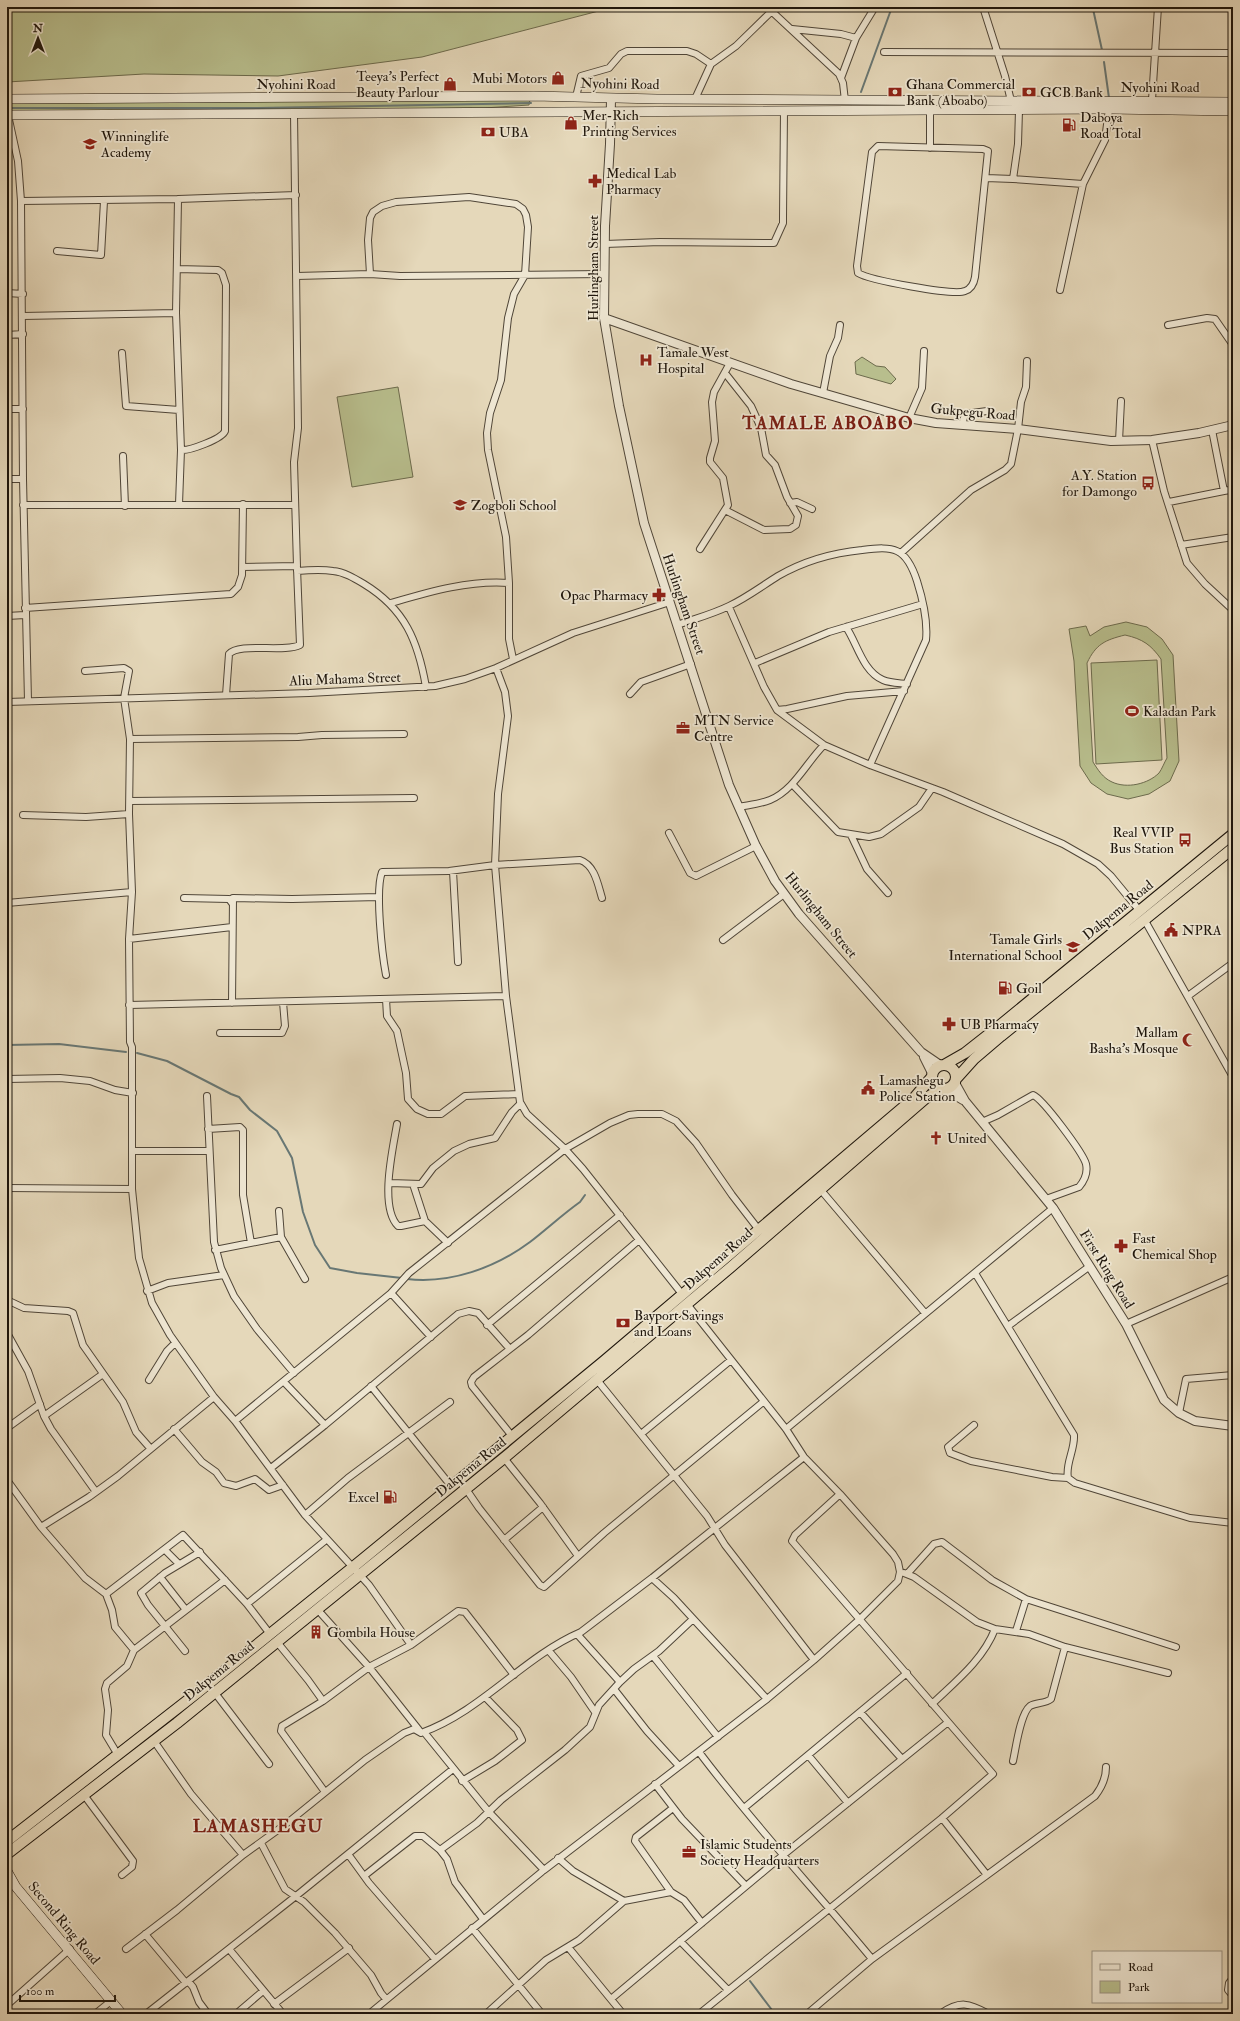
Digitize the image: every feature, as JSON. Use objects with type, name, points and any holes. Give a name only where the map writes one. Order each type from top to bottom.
[{"type":"highway","name":"Dakpema Road","points":[[956,1081],[979,1054],[1142,915],[1233,834]]},
{"type":"highway","name":"Dakpema Road","points":[[942,1065],[965,1053],[1142,915],[1233,848]]},
{"type":"highway","points":[[942,1065],[955,1071],[956,1081],[943,1089],[934,1085],[932,1075],[942,1065]]},
{"type":"highway","name":"Dakpema Road","points":[[7,1854],[214,1693],[352,1568],[682,1294],[914,1098],[932,1075]]},
{"type":"highway","name":"Dakpema Road","points":[[7,1841],[118,1755],[274,1638],[317,1609],[360,1576],[504,1458],[687,1304],[926,1098],[943,1089]]},
{"type":"main road","name":"Nyohini Road","points":[[7,99],[534,96],[611,99],[845,101],[1152,100],[1233,102]]},
{"type":"main road","points":[[534,96],[540,104],[539,109],[534,112]]},
{"type":"main road","name":"Nyohini Road","points":[[8,115],[930,111],[1109,108],[1233,111]]},
{"type":"main road","name":"Second Ring Road","points":[[7,1871],[16,1887],[70,1949],[122,2014]]},
{"type":"main road","name":"Second Ring Road","points":[[7,1882],[16,1887]]},
{"type":"street","points":[[768,7],[774,10],[841,78]]},
{"type":"street","points":[[845,101],[841,78],[856,38],[875,7]]},
{"type":"street","points":[[983,7],[1007,81],[1011,101]]},
{"type":"street","points":[[1152,100],[1158,7]]},
{"type":"street","points":[[695,99],[711,64],[736,46],[774,10]]},
{"type":"street","points":[[792,29],[841,34],[856,38]]},
{"type":"street","points":[[576,97],[581,76],[609,68],[621,54],[627,51],[687,51],[696,54],[711,64]]},
{"type":"street","points":[[884,52],[997,51],[1233,53]]},
{"type":"street","name":"Hurlingham Street","points":[[611,99],[604,274],[604,318],[619,406],[644,523],[677,626],[691,664],[715,745],[756,846],[784,894],[804,920],[921,1052],[932,1075]]},
{"type":"street","points":[[1060,290],[1083,184],[1105,140],[1109,108]]},
{"type":"street","points":[[1013,179],[1018,144],[1019,110]]},
{"type":"street","points":[[605,244],[660,242],[774,243],[783,217],[784,111]]},
{"type":"street","points":[[930,111],[930,148]]},
{"type":"street","points":[[226,695],[229,654],[231,651],[248,649],[293,649],[300,645],[296,568],[294,462],[298,428],[294,113]]},
{"type":"street","points":[[8,115],[18,161],[21,201],[23,294],[23,505],[28,701]]},
{"type":"street","points":[[878,146],[986,150],[988,154],[986,178],[976,277],[969,288],[964,292],[948,292],[861,275],[857,270],[873,149],[878,146]]},
{"type":"street","points":[[986,178],[1083,184]]},
{"type":"street","points":[[21,201],[104,201],[296,195]]},
{"type":"street","points":[[370,274],[368,230],[370,218],[373,212],[382,206],[396,202],[469,198],[499,200],[516,204],[526,215],[528,227],[526,275],[514,294],[508,318],[501,380],[490,413],[487,433],[488,450],[506,536],[509,583],[509,639],[513,660]]},
{"type":"street","points":[[178,199],[176,313],[181,450],[179,504]]},
{"type":"street","points":[[57,251],[102,255],[104,201]]},
{"type":"street","points":[[177,269],[218,270],[222,272],[226,285],[225,431],[219,438],[190,450],[181,450]]},
{"type":"street","points":[[297,276],[370,274],[400,276],[604,274]]},
{"type":"street","points":[[7,293],[23,294]]},
{"type":"street","points":[[23,316],[176,313]]},
{"type":"street","name":"Gukpegu Road","points":[[604,318],[730,364],[909,418],[936,423],[1018,429],[1119,441],[1152,440],[1233,426]]},
{"type":"street","points":[[1168,325],[1212,318],[1218,321],[1233,346]]},
{"type":"street","points":[[823,393],[830,356],[838,338],[840,325]]},
{"type":"street","points":[[7,335],[23,334]]},
{"type":"street","points":[[909,418],[922,388],[924,351]]},
{"type":"street","points":[[122,353],[126,406],[179,410]]},
{"type":"street","points":[[902,552],[971,490],[1008,467],[1012,460],[1021,402],[1026,387],[1027,361]]},
{"type":"street","points":[[700,549],[728,505],[723,478],[710,462],[710,458],[715,441],[712,402],[714,392],[730,364]]},
{"type":"street","points":[[725,373],[752,406],[761,428],[766,455],[774,465],[790,503],[798,516],[796,525],[790,529],[764,530],[725,510]]},
{"type":"street","points":[[1119,441],[1121,401]]},
{"type":"street","points":[[7,409],[23,409]]},
{"type":"street","points":[[962,425],[965,414],[987,410]]},
{"type":"street","points":[[1212,430],[1224,490]]},
{"type":"street","points":[[1152,440],[1180,545],[1190,568],[1233,610]]},
{"type":"street","points":[[123,456],[125,506]]},
{"type":"street","points":[[7,479],[23,479]]},
{"type":"street","points":[[1169,502],[1224,490],[1230,490],[1233,492]]},
{"type":"street","points":[[790,503],[797,502],[812,509]]},
{"type":"street","points":[[26,608],[226,595],[235,591],[241,579],[243,504]]},
{"type":"street","points":[[23,505],[295,505]]},
{"type":"street","points":[[1180,545],[1233,537]]},
{"type":"street","points":[[677,626],[728,607],[778,576],[809,561],[838,553],[878,548],[890,548],[902,552],[915,573],[924,604],[927,623],[926,640],[870,765]]},
{"type":"street","points":[[242,567],[326,570],[342,573],[374,590],[391,603],[410,631],[421,664],[426,687]]},
{"type":"street","points":[[391,603],[461,586],[509,583]]},
{"type":"street","name":"Aliu Mahama Street","points":[[7,702],[426,687],[452,683],[496,668],[573,633],[670,602]]},
{"type":"street","points":[[755,663],[846,627],[924,604]]},
{"type":"street","points":[[728,607],[755,663],[764,687],[777,710],[824,745],[870,765],[932,788],[1063,844],[1098,864],[1111,876],[1142,915],[1233,1075]]},
{"type":"street","points":[[7,616],[25,615]]},
{"type":"street","points":[[846,627],[864,661],[874,674],[882,680],[907,684]]},
{"type":"street","points":[[630,694],[641,682],[691,664]]},
{"type":"street","points":[[496,668],[505,692],[508,716],[498,794],[495,865],[506,996],[520,1104],[527,1114],[565,1149],[620,1215],[682,1294]]},
{"type":"street","points":[[85,671],[127,669],[129,671],[124,698],[130,739],[132,892],[129,939],[129,1005],[133,1093],[132,1189],[137,1246],[147,1291],[175,1343],[214,1397],[235,1421],[305,1515],[381,1601],[411,1645]]},
{"type":"street","points":[[777,710],[847,696],[904,691]]},
{"type":"street","points":[[130,739],[404,734]]},
{"type":"street","points":[[739,807],[769,800],[793,785],[810,759],[824,745]]},
{"type":"street","points":[[793,785],[838,832],[869,837],[881,834],[919,807],[932,788]]},
{"type":"street","points":[[130,801],[414,798]]},
{"type":"street","points":[[23,815],[86,817],[130,814]]},
{"type":"street","points":[[669,833],[690,874],[696,876],[756,846]]},
{"type":"street","points":[[851,835],[867,869],[888,893]]},
{"type":"street","points":[[386,975],[382,954],[379,897],[382,872],[453,871],[495,865],[575,860],[584,861],[592,868],[602,898]]},
{"type":"street","points":[[453,871],[458,962]]},
{"type":"street","points":[[7,903],[132,892]]},
{"type":"street","points":[[723,940],[784,894]]},
{"type":"street","points":[[232,1003],[233,898],[292,899],[379,897]]},
{"type":"street","points":[[184,898],[229,899],[232,902]]},
{"type":"street","points":[[129,939],[232,927]]},
{"type":"street","points":[[1188,996],[1233,963]]},
{"type":"street","points":[[129,1005],[506,996]]},
{"type":"street","points":[[386,999],[387,1016],[397,1031],[406,1073],[408,1099],[417,1109],[428,1114],[441,1114],[465,1096],[519,1094]]},
{"type":"street","points":[[220,1033],[282,1033],[285,1026],[283,1002]]},
{"type":"street","name":"Hurlingham Street","points":[[921,1052],[942,1065]]},
{"type":"street","points":[[7,1080],[60,1078],[90,1081],[115,1090],[133,1093]]},
{"type":"street","name":"First Ring Road","points":[[956,1081],[965,1101],[1053,1208],[1126,1324],[1164,1400],[1179,1413],[1195,1421],[1233,1426]]},
{"type":"street","name":"First Ring Road","points":[[943,1089],[965,1101]]},
{"type":"street","points":[[982,1122],[998,1116],[1033,1095],[1037,1097],[1050,1111],[1085,1162],[1086,1173],[1079,1187],[1046,1199]]},
{"type":"street","points":[[207,1096],[215,1250],[224,1275],[234,1296],[257,1329],[294,1373]]},
{"type":"street","points":[[390,1183],[422,1183],[438,1163],[461,1148],[494,1139],[512,1112],[520,1104]]},
{"type":"street","points":[[235,1421],[391,1293],[409,1273],[565,1149],[625,1117],[647,1114],[666,1115],[676,1121],[696,1143],[758,1230]]},
{"type":"street","points":[[397,1124],[390,1183],[389,1207],[395,1223],[401,1226],[425,1221]]},
{"type":"street","points":[[208,1128],[240,1127],[244,1130],[243,1195],[251,1243]]},
{"type":"street","points":[[132,1151],[209,1151]]},
{"type":"street","points":[[413,1184],[425,1221],[448,1243]]},
{"type":"street","points":[[7,1188],[132,1189]]},
{"type":"street","points":[[820,1189],[925,1313]]},
{"type":"street","points":[[786,1429],[1053,1208]]},
{"type":"street","points":[[279,1211],[281,1237],[305,1279]]},
{"type":"street","points":[[488,1325],[620,1215]]},
{"type":"street","points":[[215,1250],[281,1237]]},
{"type":"street","points":[[512,1436],[472,1386],[471,1382],[474,1377],[639,1240]]},
{"type":"street","points":[[1008,1326],[1090,1266]]},
{"type":"street","points":[[975,1273],[1074,1435],[1074,1441],[1066,1471],[1068,1478]]},
{"type":"street","points":[[147,1291],[173,1282],[224,1275]]},
{"type":"street","points":[[1126,1324],[1233,1277]]},
{"type":"street","points":[[391,1293],[431,1337]]},
{"type":"street","points":[[7,1300],[24,1308],[72,1312],[75,1316],[78,1334],[83,1345],[123,1402],[136,1432],[150,1448]]},
{"type":"street","points":[[369,2014],[558,1858],[767,1699],[860,1619],[892,1589],[898,1581],[900,1572],[898,1562],[892,1554],[840,1494],[804,1457],[786,1429],[763,1402],[687,1304]]},
{"type":"street","points":[[271,1468],[458,1314],[472,1311],[478,1314],[509,1348]]},
{"type":"street","points":[[7,1333],[28,1371],[44,1416],[64,1449],[96,1492]]},
{"type":"street","points":[[149,1380],[167,1351],[175,1343]]},
{"type":"street","points":[[641,1434],[731,1360]]},
{"type":"street","points":[[44,1416],[103,1374]]},
{"type":"street","points":[[1179,1413],[1186,1379],[1233,1375]]},
{"type":"street","points":[[597,1380],[707,1516],[714,1530],[814,1660]]},
{"type":"street","points":[[284,1382],[325,1425]]},
{"type":"street","points":[[371,1386],[451,1486]]},
{"type":"street","points":[[41,1527],[118,1476],[150,1448],[214,1397]]},
{"type":"street","points":[[305,1515],[348,1478],[450,1402]]},
{"type":"street","points":[[466,1489],[504,1540],[540,1585],[544,1587],[578,1556],[763,1402]]},
{"type":"street","points":[[7,1428],[40,1404]]},
{"type":"street","points":[[974,1425],[948,1447],[950,1454],[971,1461],[1052,1478],[1068,1478],[1075,1483],[1190,1518],[1233,1524]]},
{"type":"street","points":[[174,1429],[202,1462],[216,1472],[224,1483],[236,1486],[255,1479],[269,1490],[283,1485]]},
{"type":"street","points":[[421,1733],[444,1724],[486,1698],[514,1675],[568,1637],[578,1634],[714,1530],[804,1457]]},
{"type":"street","points":[[504,1458],[543,1507],[578,1556]]},
{"type":"street","points":[[7,1480],[41,1527],[85,1578],[106,1594],[112,1610],[115,1627],[134,1650]]},
{"type":"street","points":[[699,2014],[942,1818],[993,1774],[792,1541],[795,1535],[840,1494]]},
{"type":"street","points":[[504,1540],[543,1507]]},
{"type":"street","points":[[106,1594],[183,1535],[247,1604],[323,1701]]},
{"type":"street","points":[[247,1604],[326,1540]]},
{"type":"street","points":[[907,1574],[934,1544],[942,1542],[992,1580],[1026,1599],[1176,1648]]},
{"type":"street","points":[[165,1550],[179,1564]]},
{"type":"street","points":[[185,1651],[164,1627],[143,1599],[141,1593],[160,1577],[200,1552]]},
{"type":"street","points":[[900,1572],[907,1574],[977,1622],[995,1629],[1016,1631],[1065,1647],[1168,1673]]},
{"type":"street","points":[[160,1577],[186,1610]]},
{"type":"street","points":[[652,1578],[693,1619],[767,1699]]},
{"type":"street","points":[[118,1755],[106,1735],[108,1710],[105,1689],[107,1683],[127,1666],[134,1650],[225,1580]]},
{"type":"street","points":[[1016,1631],[1026,1599]]},
{"type":"street","points":[[317,1609],[369,1667],[421,1733]]},
{"type":"street","points":[[325,1792],[309,1773],[281,1729],[284,1725],[323,1701],[369,1667],[411,1645],[458,1611],[462,1611],[514,1675]]},
{"type":"street","points":[[440,1850],[477,1823],[488,1811],[552,1762],[582,1735],[591,1725],[595,1712],[602,1701],[620,1682],[634,1669],[653,1656],[693,1619]]},
{"type":"street","points":[[932,1704],[971,1665],[986,1647],[995,1629]]},
{"type":"street","points":[[578,1634],[620,1682]]},
{"type":"street","points":[[1013,1761],[1024,1715],[1029,1707],[1035,1703],[1048,1702],[1051,1699],[1065,1647]]},
{"type":"street","points":[[548,1652],[571,1677],[595,1712]]},
{"type":"street","points":[[653,1656],[718,1737]]},
{"type":"street","points":[[744,1808],[907,1673]]},
{"type":"street","points":[[614,1689],[647,1731],[679,1766]]},
{"type":"street","points":[[214,1693],[269,1764]]},
{"type":"street","points":[[462,1781],[495,1761],[522,1740],[517,1730],[486,1698]]},
{"type":"street","points":[[860,1712],[902,1759]]},
{"type":"street","points":[[611,1999],[782,1856],[947,1722]]},
{"type":"street","points":[[126,1949],[364,1760],[414,1728],[421,1733],[424,1732],[462,1781],[488,1811],[544,1870]]},
{"type":"street","points":[[154,1741],[191,1794],[243,1855]]},
{"type":"street","points":[[699,1752],[782,1856],[830,1908],[872,1959]]},
{"type":"street","points":[[808,1755],[848,1803]]},
{"type":"street","points":[[807,2014],[872,1959],[1095,1796],[1102,1787],[1106,1775],[1106,1767]]},
{"type":"street","points":[[146,2014],[296,1896],[453,1769]]},
{"type":"street","points":[[655,1784],[673,1808],[746,1886]]},
{"type":"street","points":[[84,1795],[133,1862],[132,1867],[122,1875]]},
{"type":"street","points":[[673,1808],[636,1837],[635,1841],[671,1892],[684,1900],[702,1923]]},
{"type":"street","points":[[942,1818],[987,1875]]},
{"type":"street","points":[[364,1876],[418,1834],[423,1836],[440,1850],[448,1862],[455,1882],[483,1919]]},
{"type":"street","points":[[261,1843],[285,1889],[296,1896],[319,1916],[349,1948],[372,1975],[380,1993],[386,1999]]},
{"type":"street","points":[[348,1854],[364,1876],[435,1959]]},
{"type":"street","points":[[558,1858],[573,1871],[624,1901]]},
{"type":"street","points":[[486,2014],[546,1960],[592,1930],[624,1901],[671,1892]]},
{"type":"street","points":[[472,1928],[542,2014]]},
{"type":"street","points":[[145,1934],[187,1982],[208,2014]]},
{"type":"street","points":[[680,1941],[728,1990]]},
{"type":"street","points":[[568,1947],[623,2014]]},
{"type":"street","points":[[274,2004],[349,1948]]},
{"type":"street","points":[[7,2005],[70,1949]]},
{"type":"street","points":[[228,1949],[283,2014]]},
{"type":"street","points":[[1233,1978],[1229,1983],[1228,1990],[1233,1996]]},
{"type":"street","points":[[236,2014],[263,1991]]},
{"type":"street","points":[[95,2014],[111,2001]]},
{"type":"street","points":[[940,2014],[951,2007],[962,2004],[972,2005],[989,2014]]},
{"type":"green space","points":[[7,7],[614,7],[422,57],[278,76],[144,74],[7,82]]},
{"type":"green space","points":[[530,100],[529,105],[484,108],[7,112],[7,103]]},
{"type":"green space","points":[[862,357],[876,366],[885,367],[896,379],[891,384],[856,374],[855,362]]},
{"type":"green space","points":[[398,387],[413,477],[352,487],[337,397]]},
{"type":"green space","points":[[1126,622],[1147,627],[1162,639],[1173,655],[1179,761],[1170,781],[1149,794],[1128,799],[1107,794],[1091,783],[1080,766],[1074,661],[1069,629],[1086,626],[1090,636],[1104,627]],"holes":[[[1125,635],[1146,643],[1161,659],[1167,758],[1159,773],[1154,777],[1143,783],[1124,785],[1112,782],[1103,776],[1093,762],[1087,663],[1094,651],[1107,641]]]},
{"type":"green space","points":[[1157,660],[1162,760],[1096,764],[1091,663]]},
{"type":"waterway","points":[[861,92],[892,7]]},
{"type":"waterway","points":[[1093,9],[1102,50]]},
{"type":"waterway","points":[[1104,62],[1109,98]]},
{"type":"waterway","points":[[7,108],[258,108],[531,103]]},
{"type":"waterway","points":[[7,1045],[59,1044],[126,1052]]},
{"type":"waterway","points":[[137,1053],[167,1061],[239,1097],[250,1110],[277,1131],[292,1158],[303,1212],[315,1245],[330,1268],[357,1273],[402,1278]]},
{"type":"waterway","points":[[407,1279],[423,1280],[456,1276],[472,1272],[502,1259],[530,1242],[580,1202],[585,1195]]},
{"type":"waterway","points":[[750,1981],[775,2014]]},
{"type":"place","name":"Mubi Motors","points":[[558,78]]},
{"type":"place","name":"Teeya's Perfect Beauty Parlour","points":[[450,84]]},
{"type":"place","name":"Ghana Commercial Bank (Aboabo)","points":[[895,92]]},
{"type":"place","name":"GCB Bank","points":[[1029,92]]},
{"type":"place","name":"Mer-Rich Printing Services","points":[[571,123]]},
{"type":"place","name":"Daboya Road Total","points":[[1069,125]]},
{"type":"place","name":"UBA","points":[[488,132]]},
{"type":"place","name":"Winninglife Academy","points":[[90,144]]},
{"type":"place","name":"Medical Lab Pharmacy","points":[[595,181]]},
{"type":"place","name":"Tamale West Hospital","points":[[646,360]]},
{"type":"place","name":"A.Y. Station for Damongo","points":[[1148,483]]},
{"type":"place","name":"Zogboli School","points":[[460,505]]},
{"type":"place","name":"Opac Pharmacy","points":[[659,595]]},
{"type":"place","name":"Kaladan Park","points":[[1132,711]]},
{"type":"place","name":"MTN Service Centre","points":[[683,728]]},
{"type":"place","name":"Real VVIP Bus Station","points":[[1185,840]]},
{"type":"place","name":"NPRA","points":[[1171,930]]},
{"type":"place","name":"Tamale Girls International School","points":[[1073,947]]},
{"type":"place","name":"Goil","points":[[1005,988]]},
{"type":"place","name":"UB Pharmacy","points":[[949,1024]]},
{"type":"place","name":"Mallam Basha's Mosque","points":[[1189,1040]]},
{"type":"place","name":"Lamashegu Police Station","points":[[868,1088]]},
{"type":"place","name":"United","points":[[936,1138]]},
{"type":"place","name":"Fast Chemical Shop","points":[[1121,1246]]},
{"type":"place","name":"Bayport Savings and Loans","points":[[623,1323]]},
{"type":"place","name":"Excel","points":[[390,1497]]},
{"type":"place","name":"Gombila House","points":[[316,1632]]},
{"type":"place","name":"Islamic Students Society Headquarters","points":[[689,1852]]},
{"type":"district","name":"TAMALE ABOABO","points":[[828,423]]},
{"type":"district","name":"LAMASHEGU","points":[[258,1826]]}]
